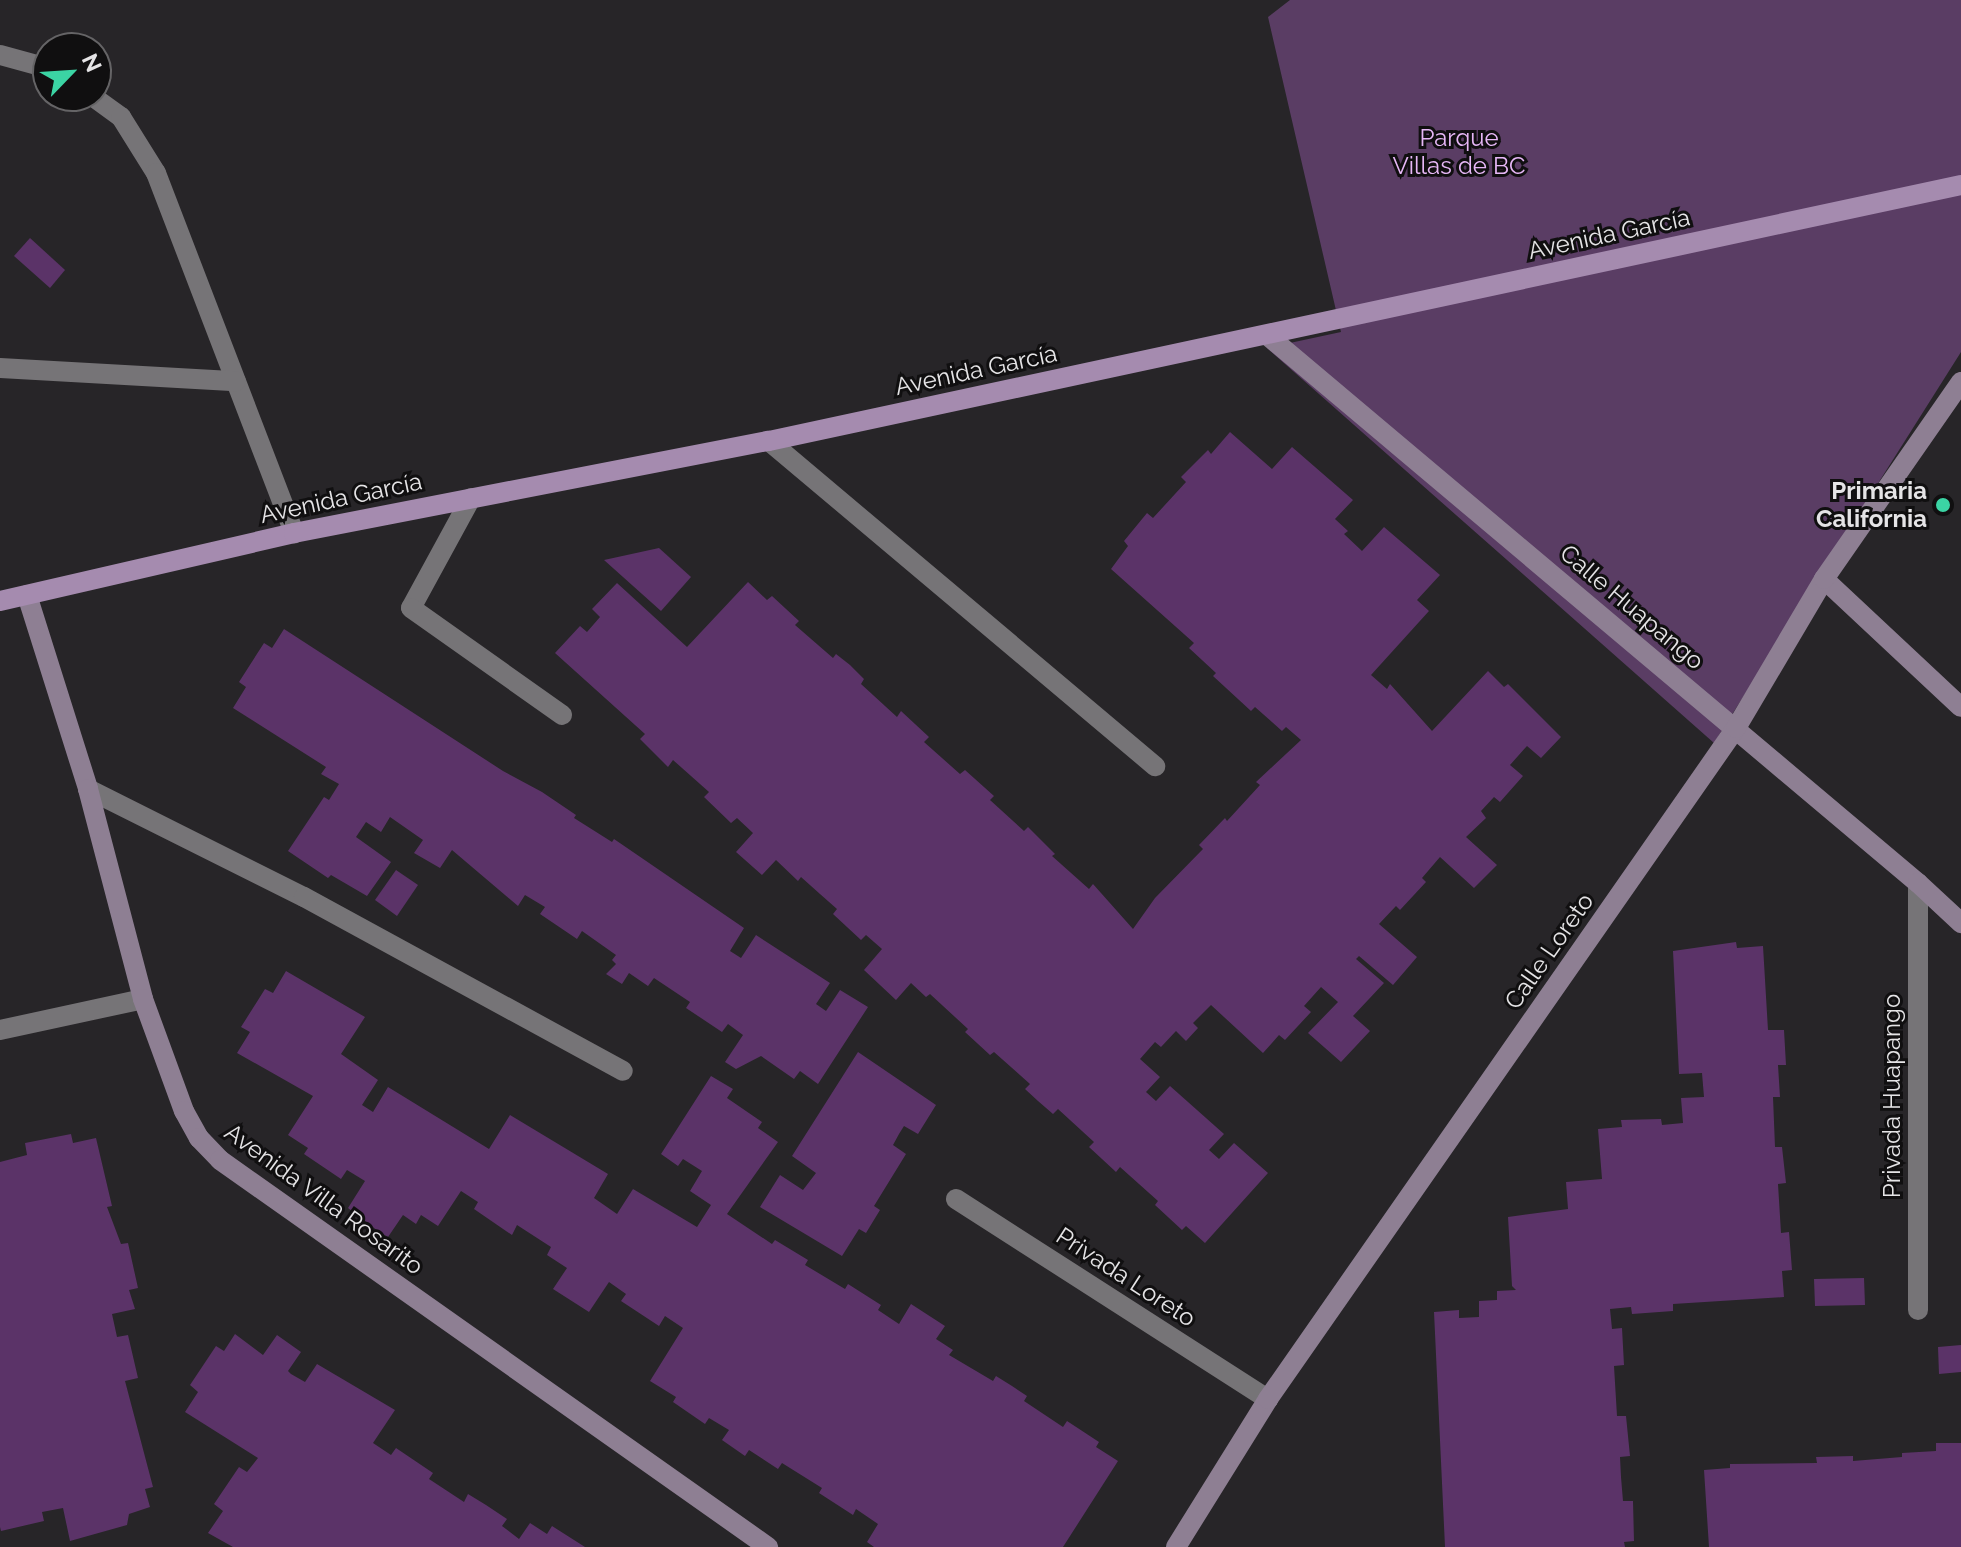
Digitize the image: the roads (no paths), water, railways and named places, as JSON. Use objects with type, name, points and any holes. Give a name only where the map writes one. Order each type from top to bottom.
[{"type":"main road","name":"Avenida García","points":[[0,601],[294,533],[769,441],[1961,185]]},
{"type":"street","points":[[0,55],[32,64]]},
{"type":"street","points":[[112,110],[121,117],[156,173],[294,533]]},
{"type":"street","name":"Calle Huapango","points":[[1267,335],[1736,728],[1961,923]]},
{"type":"street","points":[[0,368],[236,381]]},
{"type":"street","name":"Calle Loreto","points":[[1176,1547],[1268,1399],[1736,728],[1824,579],[1961,382]]},
{"type":"street","points":[[769,441],[1155,766]]},
{"type":"street","points":[[471,498],[411,608],[562,715]]},
{"type":"street","points":[[1824,579],[1961,707]]},
{"type":"street","name":"Avenida Villa Rosarito","points":[[27,595],[88,789],[143,999],[184,1111],[199,1138],[220,1160],[768,1547]]},
{"type":"street","points":[[88,789],[304,897],[623,1071]]},
{"type":"street","name":"Privada Huapango","points":[[1918,883],[1918,1310]]},
{"type":"street","points":[[0,1030],[143,999]]},
{"type":"street","name":"Privada Loreto","points":[[956,1199],[1268,1399]]},
{"type":"place","name":"Primaria California","points":[[1943,505]]},
{"type":"park label","name":"Parque Villas de BC","points":[[1459,152]]}]
